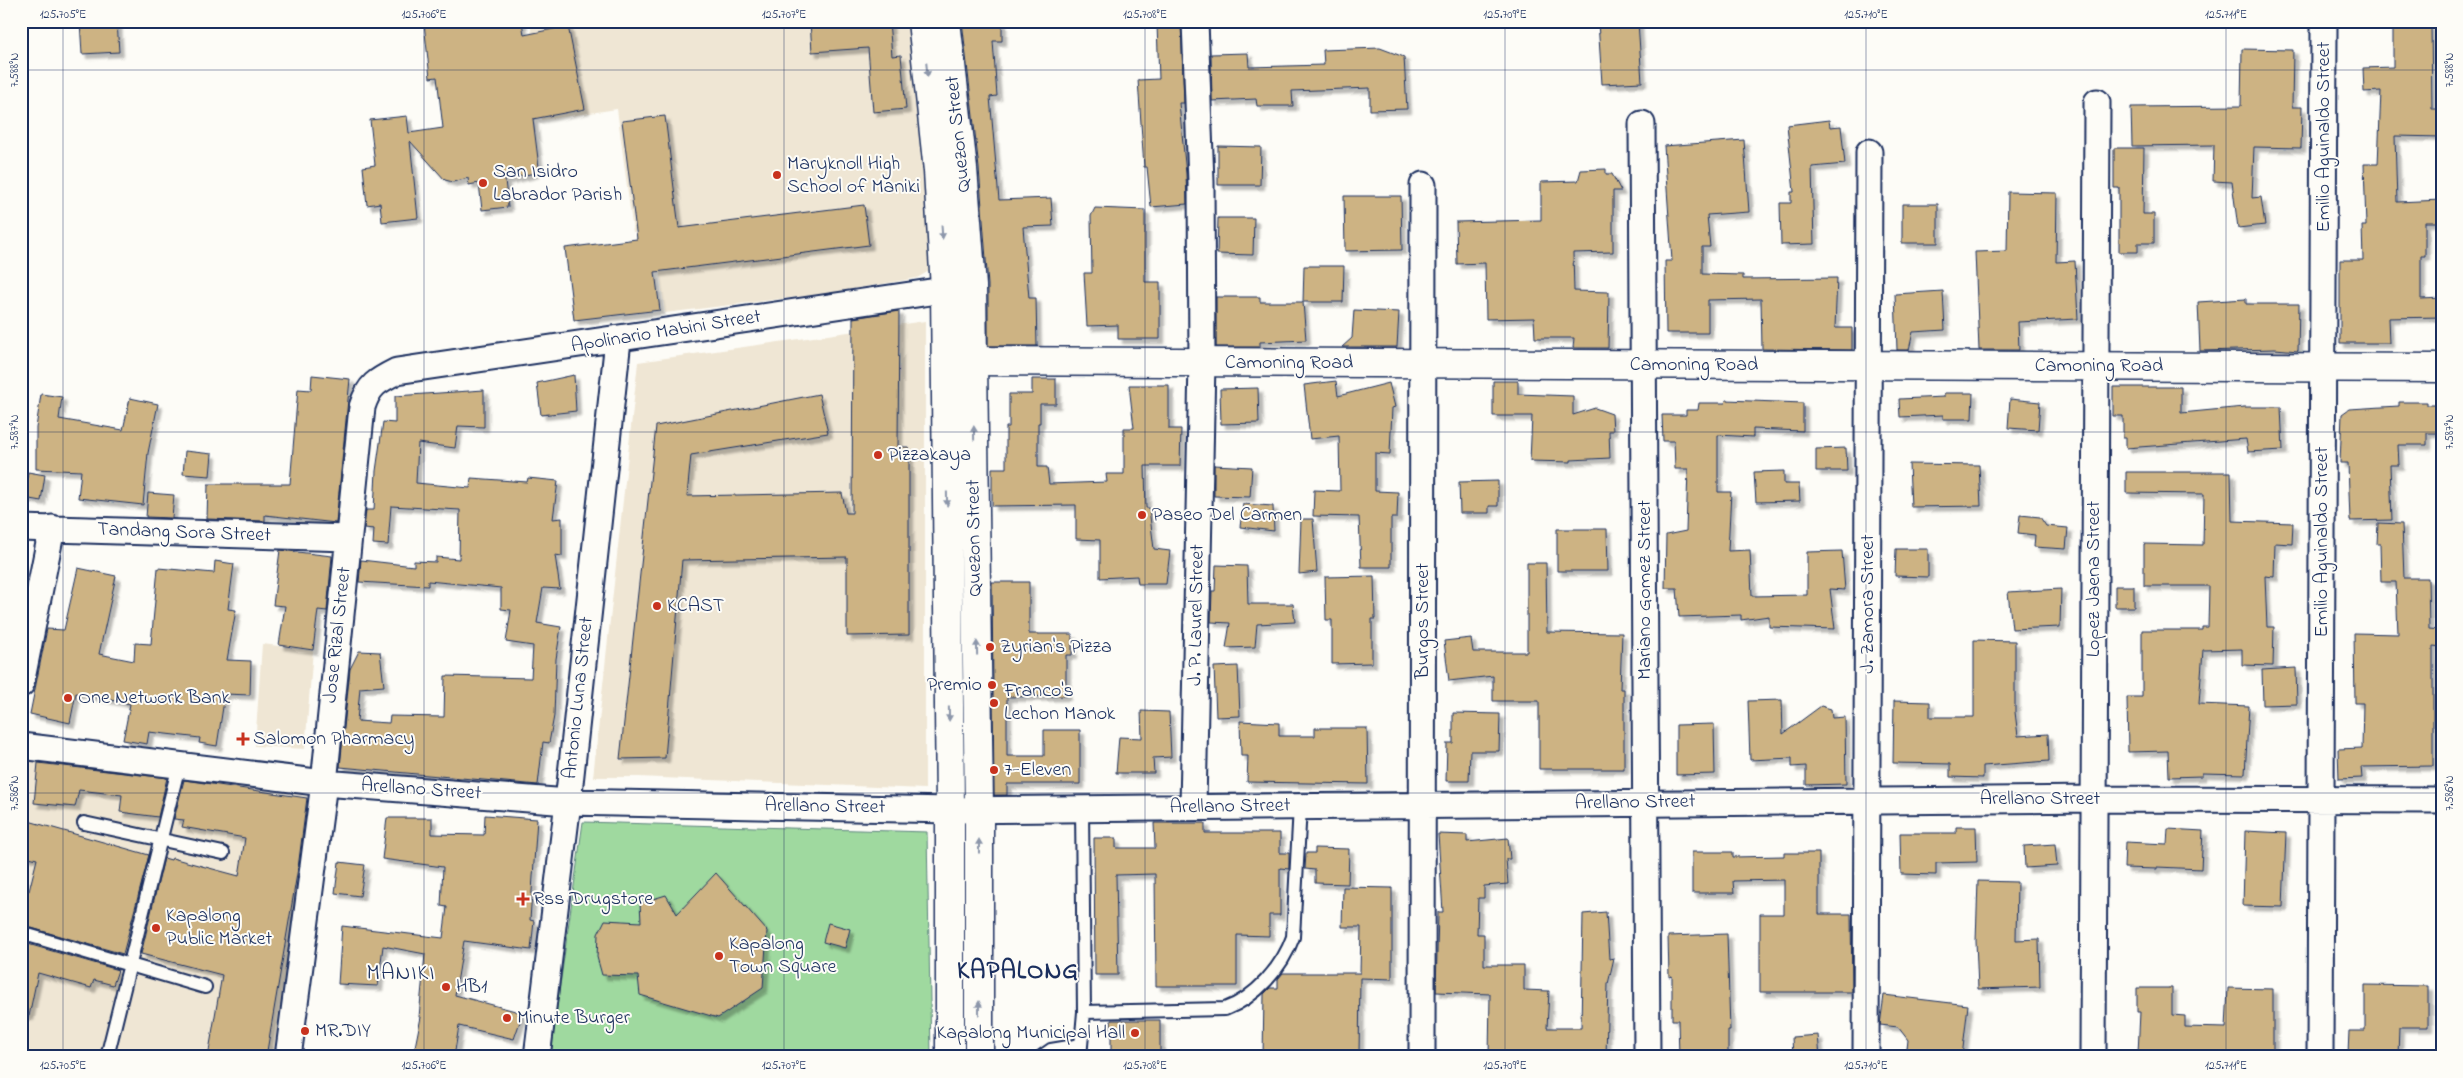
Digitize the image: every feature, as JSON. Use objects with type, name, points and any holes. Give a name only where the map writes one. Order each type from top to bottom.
[{"type":"main road","name":"Quezon Street","points":[[922,21],[938,171],[945,289],[950,810],[950,1057]]},
{"type":"main road","name":"Quezon Street","points":[[946,21],[963,169],[972,286],[979,809],[979,1057]]},
{"type":"main road","name":"Camoning Road","points":[[946,361],[2442,368]]},
{"type":"street","name":"J. P. Laurel Street","points":[[1193,807],[1202,362],[1201,182],[1195,21]]},
{"type":"street","name":"Emilio Aguinaldo Street","points":[[2320,1057],[2324,27]]},
{"type":"street","name":"Lopez Jaena Street","points":[[2093,1057],[2092,799],[2097,102]]},
{"type":"street","name":"Mariano Gomez Street","points":[[1642,124],[1647,1057]]},
{"type":"street","name":"J. Zamora Street","points":[[1866,1057],[1870,152]]},
{"type":"street","name":"Burgos Street","points":[[1422,1057],[1423,184]]},
{"type":"street","name":"Apolinario Mabini Street","points":[[367,392],[379,380],[397,371],[618,340],[972,286]]},
{"type":"street","name":"Antonio Luna Street","points":[[537,1057],[568,802],[618,340]]},
{"type":"street","name":"Jose Rizal Street","points":[[288,1057],[324,783],[362,407],[367,392]]},
{"type":"street","name":"Tandang Sora Street","points":[[21,528],[348,538]]},
{"type":"street","points":[[21,684],[52,528]]},
{"type":"street","name":"Arellano Street","points":[[21,746],[324,783],[568,802],[950,810],[2092,799],[2442,800]]},
{"type":"lane","points":[[107,1057],[179,765]]},
{"type":"lane","points":[[1084,1012],[1225,1009],[1241,1003],[1252,994],[1287,954],[1293,938],[1300,806]]},
{"type":"lane","points":[[1041,1057],[1051,1050],[1080,1051],[1084,1012],[1082,808]]},
{"type":"lane","points":[[84,823],[223,853]]},
{"type":"lane","points":[[21,933],[205,987]]},
{"type":"shaded area","name":"Maryknoll High School of Maniki","points":[[530,21],[914,21],[931,270],[917,278],[830,293],[665,313],[654,230],[633,232],[617,109],[542,120]]},
{"type":"shaded area","points":[[925,321],[925,789],[638,777],[593,777],[638,362]]},
{"type":"shaded area","points":[[262,644],[313,650],[305,749],[255,746]]},
{"type":"shaded area","name":"Kapalong Public Market","points":[[32,754],[309,786],[275,1057],[21,1057],[21,799]]},
{"type":"green space","points":[[583,822],[927,832],[931,1057],[550,1057]]},
{"type":"building","points":[[80,21],[117,21],[119,52],[82,54]]},
{"type":"building","points":[[443,21],[522,21],[524,35],[568,26],[585,109],[533,119],[539,167],[534,173],[505,180],[508,207],[482,210],[479,183],[469,185],[468,178],[453,182],[445,180],[410,141],[418,218],[382,222],[380,203],[367,205],[363,167],[375,165],[370,120],[407,116],[409,133],[443,128],[437,77],[430,78],[424,23]]},
{"type":"building","points":[[810,21],[889,21],[892,56],[901,55],[906,109],[873,112],[868,48],[812,52]]},
{"type":"building","points":[[962,21],[1002,21],[1002,41],[993,41],[997,96],[990,97],[999,200],[1051,198],[1053,226],[1023,227],[1029,298],[1036,298],[1037,346],[988,346],[988,285],[979,168]]},
{"type":"building","points":[[1159,21],[1181,21],[1184,103],[1179,103],[1187,204],[1151,207],[1147,167],[1144,167],[1138,80],[1159,79],[1157,25],[1160,25]]},
{"type":"building","points":[[1638,21],[1642,82],[1602,84],[1598,22]]},
{"type":"building","points":[[2431,25],[2432,109],[2442,109],[2442,137],[2395,136],[2397,202],[2442,200],[2442,222],[2425,222],[2425,256],[2421,256],[2421,299],[2442,298],[2442,317],[2388,318],[2389,343],[2340,343],[2340,260],[2363,260],[2362,226],[2366,226],[2364,164],[2378,164],[2381,91],[2364,92],[2363,68],[2393,67],[2393,26]]},
{"type":"building","points":[[1380,48],[1404,57],[1407,109],[1370,110],[1370,88],[1292,91],[1293,106],[1257,106],[1256,99],[1212,101],[1211,54],[1248,53],[1249,67],[1324,65],[1323,50]]},
{"type":"building","points":[[2242,49],[2293,50],[2292,107],[2302,107],[2301,148],[2254,147],[2252,198],[2261,197],[2265,225],[2238,228],[2232,182],[2213,181],[2214,145],[2132,146],[2131,107],[2241,106]]},
{"type":"building","points":[[665,116],[679,228],[864,205],[869,245],[655,272],[660,310],[574,320],[565,248],[637,239],[622,121]]},
{"type":"building","points":[[1829,120],[1830,127],[1841,126],[1845,164],[1812,167],[1814,244],[1781,245],[1780,203],[1791,203],[1791,192],[1794,192],[1787,125]]},
{"type":"building","points":[[1744,140],[1749,212],[1707,215],[1710,247],[1702,247],[1702,274],[1743,275],[1743,279],[1837,278],[1835,328],[1852,328],[1852,350],[1762,349],[1761,299],[1708,300],[1708,333],[1666,333],[1665,261],[1672,261],[1664,146]]},
{"type":"building","points":[[1218,146],[1261,147],[1260,185],[1218,185]]},
{"type":"building","points":[[2114,148],[2144,148],[2143,214],[2154,214],[2154,243],[2138,243],[2138,252],[2119,252],[2119,188],[2114,188]]},
{"type":"building","points":[[1606,169],[1606,174],[1612,174],[1621,191],[1613,191],[1613,252],[1573,253],[1574,291],[1609,292],[1608,348],[1573,348],[1574,338],[1535,338],[1534,318],[1486,319],[1485,263],[1457,264],[1456,222],[1541,220],[1541,182],[1578,181],[1581,170]]},
{"type":"building","points":[[2008,192],[2057,193],[2056,262],[2075,261],[2078,319],[2018,322],[2019,350],[1979,350],[1975,252],[2007,251]]},
{"type":"building","points":[[1344,196],[1401,196],[1402,250],[1345,251]]},
{"type":"building","points":[[1902,204],[1938,204],[1938,243],[1902,243]]},
{"type":"building","points":[[1095,208],[1145,210],[1145,282],[1160,282],[1160,339],[1118,339],[1118,325],[1087,326],[1084,273],[1092,273],[1091,216]]},
{"type":"building","points":[[1218,218],[1254,218],[1253,255],[1217,254]]},
{"type":"building","points":[[1304,266],[1344,266],[1343,302],[1303,302]]},
{"type":"building","points":[[1943,291],[1945,330],[1913,332],[1909,350],[1897,350],[1895,294]]},
{"type":"building","points":[[1216,297],[1260,297],[1260,302],[1303,302],[1306,340],[1260,342],[1260,347],[1216,347]]},
{"type":"building","points":[[2246,299],[2246,304],[2299,304],[2298,351],[2275,349],[2200,351],[2198,302]]},
{"type":"building","points":[[1354,310],[1399,312],[1397,347],[1342,347],[1352,338]]},
{"type":"building","points":[[899,311],[898,447],[909,447],[909,635],[847,636],[847,557],[682,560],[665,758],[620,759],[656,426],[819,394],[828,433],[691,455],[687,496],[842,493],[846,513],[852,513],[853,318]]},
{"type":"building","points":[[312,375],[350,379],[336,523],[265,515],[265,521],[207,519],[208,484],[290,484],[298,389],[311,390]]},
{"type":"building","points":[[574,375],[576,411],[541,415],[537,383]]},
{"type":"building","points":[[1032,379],[1056,379],[1056,404],[1040,404],[1040,423],[1038,423],[1038,467],[1047,467],[1049,484],[1107,482],[1106,474],[1124,474],[1124,428],[1134,428],[1129,385],[1169,385],[1169,429],[1181,429],[1180,466],[1145,466],[1146,508],[1149,508],[1154,549],[1170,551],[1166,584],[1138,584],[1137,576],[1100,578],[1100,540],[1076,539],[1076,505],[992,506],[992,468],[1006,468],[1006,427],[1009,427],[1009,394],[1032,394]]},
{"type":"building","points":[[1336,381],[1338,396],[1389,383],[1395,407],[1392,408],[1390,454],[1375,453],[1375,491],[1398,492],[1397,518],[1391,518],[1391,567],[1361,567],[1359,517],[1313,516],[1314,490],[1340,491],[1339,436],[1310,439],[1304,385]]},
{"type":"building","points":[[1493,381],[1518,381],[1518,394],[1573,396],[1573,415],[1595,408],[1612,414],[1613,431],[1609,431],[1610,458],[1571,460],[1571,462],[1530,461],[1532,416],[1493,416]]},
{"type":"building","points":[[2113,387],[2181,387],[2181,413],[2244,407],[2281,407],[2283,450],[2248,452],[2246,439],[2126,448],[2126,438],[2123,438],[2123,416],[2113,416]]},
{"type":"building","points":[[1258,388],[1259,423],[1221,424],[1220,389]]},
{"type":"building","points":[[484,390],[484,427],[458,426],[455,448],[418,443],[416,483],[470,488],[471,478],[527,482],[528,478],[558,481],[553,519],[562,518],[562,556],[555,555],[560,589],[543,588],[537,623],[561,627],[556,659],[554,716],[549,743],[543,742],[538,785],[340,767],[350,669],[359,651],[380,652],[384,686],[360,688],[357,721],[389,723],[390,716],[444,717],[445,676],[531,678],[533,646],[506,642],[511,610],[501,609],[501,588],[428,581],[428,586],[359,582],[361,560],[414,566],[414,561],[436,562],[436,557],[459,559],[460,510],[391,506],[388,545],[373,544],[374,529],[364,528],[366,510],[374,510],[376,471],[383,422],[395,423],[395,396]]},
{"type":"building","points":[[1944,393],[1973,393],[1972,419],[1943,419],[1943,415],[1900,417],[1899,399],[1944,397]]},
{"type":"building","points":[[41,394],[62,397],[59,419],[123,430],[130,398],[158,404],[148,453],[143,505],[78,498],[81,471],[36,469],[36,428]]},
{"type":"building","points":[[2010,399],[2040,402],[2038,430],[2008,428]]},
{"type":"building","points":[[1726,400],[1803,403],[1803,431],[1753,429],[1753,437],[1718,435],[1718,492],[1731,492],[1728,551],[1750,550],[1752,596],[1807,595],[1807,552],[1842,551],[1845,590],[1830,589],[1835,629],[1769,627],[1769,616],[1741,620],[1741,615],[1679,617],[1677,588],[1665,588],[1666,535],[1686,531],[1688,469],[1675,469],[1674,441],[1663,441],[1662,415],[1686,415],[1686,410],[1698,410],[1699,403],[1725,403]]},
{"type":"building","points":[[2399,402],[2427,402],[2427,405],[2442,405],[2442,433],[2427,433],[2427,445],[2398,445],[2399,465],[2390,465],[2392,520],[2350,521],[2348,463],[2340,463],[2342,414],[2349,409],[2399,406]]},
{"type":"building","points":[[1846,448],[1847,471],[1816,471],[1816,449]]},
{"type":"building","points":[[185,451],[212,454],[210,476],[183,474]]},
{"type":"building","points":[[1909,464],[1979,465],[1981,506],[1911,507]]},
{"type":"building","points":[[1214,465],[1252,467],[1250,497],[1214,496]]},
{"type":"building","points":[[1784,471],[1784,484],[1799,484],[1800,501],[1756,502],[1754,472]]},
{"type":"building","points":[[28,472],[45,475],[41,501],[24,498]]},
{"type":"building","points":[[2126,472],[2231,472],[2232,521],[2293,523],[2292,544],[2275,543],[2274,577],[2265,576],[2267,627],[2274,627],[2273,666],[2242,665],[2242,649],[2203,650],[2199,704],[2249,706],[2245,774],[2202,773],[2202,776],[2169,777],[2168,751],[2128,752],[2127,697],[2142,697],[2142,630],[2202,630],[2202,627],[2208,627],[2209,586],[2144,586],[2144,544],[2203,545],[2204,494],[2126,493]]},
{"type":"building","points":[[1498,481],[1498,506],[1489,506],[1489,513],[1460,513],[1459,482]]},
{"type":"building","points":[[148,493],[174,495],[172,518],[146,517]]},
{"type":"building","points":[[1243,504],[1273,506],[1274,531],[1240,527]]},
{"type":"building","points":[[2020,515],[2040,517],[2046,526],[2068,528],[2066,549],[2034,547],[2035,535],[2018,533]]},
{"type":"building","points":[[1301,519],[1313,519],[1317,572],[1299,574]]},
{"type":"building","points":[[2378,523],[2402,524],[2404,578],[2428,578],[2429,629],[2442,630],[2442,647],[2433,646],[2433,766],[2361,767],[2362,778],[2339,779],[2338,749],[2362,748],[2363,703],[2355,703],[2354,633],[2398,634],[2396,582],[2381,582],[2380,544],[2377,544]]},
{"type":"building","points":[[1557,529],[1607,529],[1608,571],[1557,571]]},
{"type":"building","points":[[1896,549],[1928,549],[1928,577],[1895,576]]},
{"type":"building","points":[[280,550],[332,556],[327,611],[318,610],[313,650],[279,645],[285,606],[273,605]]},
{"type":"building","points":[[215,561],[234,564],[228,609],[236,610],[227,660],[251,661],[250,695],[225,694],[217,746],[199,743],[200,738],[149,732],[147,744],[123,740],[130,704],[76,693],[70,723],[30,714],[47,629],[64,630],[78,568],[116,576],[99,654],[134,661],[135,643],[151,644],[158,568],[214,573]]},
{"type":"building","points":[[1527,563],[1546,563],[1547,632],[1622,633],[1620,689],[1624,689],[1624,769],[1539,769],[1539,701],[1493,701],[1493,676],[1449,681],[1444,641],[1471,638],[1473,652],[1527,652]]},
{"type":"building","points":[[1216,565],[1247,566],[1248,604],[1293,604],[1295,622],[1257,624],[1255,647],[1226,648],[1230,623],[1211,622],[1212,591],[1215,591]]},
{"type":"building","points":[[1374,576],[1375,619],[1372,619],[1372,663],[1332,664],[1332,620],[1326,620],[1325,577]]},
{"type":"building","points":[[992,582],[1029,582],[1029,634],[1072,634],[1072,655],[1066,655],[1066,696],[1007,697],[1007,756],[1044,756],[1044,730],[1080,730],[1080,784],[1007,784],[1007,795],[994,795]]},
{"type":"building","points":[[2115,586],[2134,586],[2134,607],[2115,607]]},
{"type":"building","points":[[2061,589],[2060,627],[2012,629],[2008,592]]},
{"type":"building","points":[[1974,640],[2015,641],[2015,712],[2018,736],[2048,734],[2049,761],[1983,766],[1983,778],[1950,777],[1950,764],[1893,763],[1894,701],[1930,702],[1930,717],[1974,717]]},
{"type":"building","points":[[1238,666],[1240,716],[1216,717],[1214,667]]},
{"type":"building","points":[[2296,668],[2297,704],[2263,705],[2262,670]]},
{"type":"building","points":[[1782,700],[1783,734],[1821,706],[1831,709],[1832,718],[1845,717],[1846,784],[1806,785],[1806,766],[1792,767],[1792,758],[1750,760],[1748,701]]},
{"type":"building","points":[[1141,711],[1169,712],[1171,757],[1153,758],[1154,773],[1116,773],[1119,737],[1142,738]]},
{"type":"building","points":[[1453,713],[1500,714],[1499,751],[1470,751],[1469,781],[1446,781],[1447,743],[1453,743]]},
{"type":"building","points":[[1240,721],[1279,723],[1279,736],[1315,736],[1315,728],[1367,728],[1368,784],[1247,782],[1248,756],[1241,756]]},
{"type":"building","points":[[1714,724],[1715,774],[1676,775],[1676,725]]},
{"type":"building","points":[[38,763],[167,778],[158,817],[120,812],[122,795],[79,790],[75,807],[34,803]]},
{"type":"building","points":[[184,780],[307,798],[298,868],[266,1057],[208,1057],[222,975],[141,954],[164,858],[171,860],[172,858],[239,876],[245,838],[182,827],[184,820],[174,819]]},
{"type":"building","points":[[485,815],[537,819],[530,920],[534,921],[531,950],[464,941],[455,995],[523,1013],[514,1039],[459,1026],[454,1057],[413,1057],[421,1017],[419,1017],[425,954],[383,946],[378,986],[338,984],[342,926],[443,938],[447,907],[441,906],[443,867],[382,859],[387,818],[432,818],[432,834],[484,835]]},
{"type":"building","points":[[25,820],[149,855],[123,954],[21,925],[21,889],[29,891],[37,859],[21,855],[21,836]]},
{"type":"building","points":[[1154,823],[1205,823],[1205,833],[1280,833],[1280,853],[1289,853],[1289,869],[1280,868],[1280,915],[1269,915],[1269,936],[1237,935],[1237,986],[1156,986],[1155,874],[1116,875],[1118,975],[1095,975],[1094,838],[1116,838],[1116,848],[1155,848]]},
{"type":"building","points":[[1956,827],[1976,827],[1977,862],[1936,863],[1936,875],[1901,874],[1900,833],[1956,833]]},
{"type":"building","points":[[2168,829],[2203,831],[2201,869],[2124,868],[2125,842],[2167,844]]},
{"type":"building","points":[[2245,831],[2286,833],[2283,907],[2243,906]]},
{"type":"building","points":[[1438,834],[1467,835],[1467,842],[1508,838],[1510,859],[1506,859],[1508,884],[1484,886],[1484,898],[1478,898],[1477,934],[1484,934],[1484,965],[1524,965],[1524,990],[1549,991],[1547,1028],[1581,1028],[1583,914],[1606,912],[1609,959],[1614,958],[1608,984],[1606,1057],[1489,1057],[1490,994],[1436,992],[1438,912],[1443,912]]},
{"type":"building","points":[[2055,844],[2057,866],[2025,868],[2024,846]]},
{"type":"building","points":[[1315,848],[1349,849],[1348,884],[1315,883],[1315,870],[1305,869],[1306,853],[1315,853]]},
{"type":"building","points":[[1692,852],[1733,852],[1733,857],[1784,856],[1784,853],[1819,853],[1819,914],[1851,914],[1852,992],[1760,992],[1760,914],[1784,914],[1784,880],[1733,881],[1734,893],[1692,893]]},
{"type":"building","points":[[339,862],[365,865],[360,896],[335,893]]},
{"type":"building","points":[[716,873],[767,931],[763,988],[718,1018],[640,995],[638,976],[602,975],[597,957],[598,934],[605,920],[641,922],[640,903],[666,895],[677,914]]},
{"type":"building","points":[[1978,881],[2017,882],[2016,940],[2039,939],[2040,987],[1978,989],[1976,941]]},
{"type":"building","points":[[1343,887],[1392,888],[1392,979],[1360,978],[1359,1057],[1263,1057],[1264,994],[1270,988],[1278,988],[1278,979],[1283,973],[1360,973],[1361,927],[1342,927]]},
{"type":"building","points":[[828,923],[850,929],[845,948],[823,942]]},
{"type":"building","points":[[1727,934],[1730,1030],[1728,1030],[1728,1057],[1679,1057],[1678,1020],[1672,1020],[1672,976],[1669,977],[1668,936]]},
{"type":"building","points":[[21,942],[118,970],[113,985],[94,980],[91,988],[38,973],[29,1016],[21,1015]]},
{"type":"building","points":[[2365,985],[2428,986],[2428,1027],[2399,1027],[2398,1057],[2357,1057],[2357,1054],[2348,1054],[2349,1031],[2365,1031]]},
{"type":"building","points":[[2137,988],[2172,988],[2172,1015],[2185,1016],[2185,1027],[2226,1028],[2228,988],[2273,989],[2273,1057],[2204,1057],[2204,1055],[2138,1053],[2140,1012],[2137,1012]]},
{"type":"building","points":[[1884,995],[1968,1005],[1962,1057],[1906,1057],[1908,1040],[1898,1027],[1880,1025]]},
{"type":"building","name":"Kapalong Municipal Hall","points":[[1111,1020],[1160,1020],[1160,1057],[1111,1057]]},
{"type":"building","points":[[1818,1035],[1820,1057],[1793,1057],[1792,1037]]},
{"type":"place","name":"Maryknoll High School of Maniki","points":[[777,175]]},
{"type":"place","name":"San Isidro Labrador Parish","points":[[483,183]]},
{"type":"place","name":"Pizzakaya","points":[[878,455]]},
{"type":"place","name":"Paseo Del Carmen","points":[[1142,515]]},
{"type":"place","name":"KCAST","points":[[657,606]]},
{"type":"place","name":"Zyrian's Pizza","points":[[990,647]]},
{"type":"place","name":"Premio","points":[[992,685]]},
{"type":"place","name":"One Network Bank","points":[[68,698]]},
{"type":"place","name":"Franco's Lechon Manok","points":[[994,703]]},
{"type":"place","name":"Salomon Pharmacy","points":[[243,739]]},
{"type":"place","name":"7-Eleven","points":[[994,770]]},
{"type":"place","name":"Rss Drugstore","points":[[523,899]]},
{"type":"place","name":"Kapalong Public Market","points":[[156,928]]},
{"type":"place","name":"Kapalong Town Square","points":[[719,956]]},
{"type":"place","name":"HB1","points":[[446,987]]},
{"type":"place","name":"Minute Burger","points":[[507,1018]]},
{"type":"place","name":"MR.DIY","points":[[305,1031]]},
{"type":"place","name":"Kapalong Municipal Hall","points":[[1135,1033]]},
{"type":"district","name":"KAPALONG","points":[[1018,972]]},
{"type":"district","name":"MANIKI","points":[[401,974]]}]
